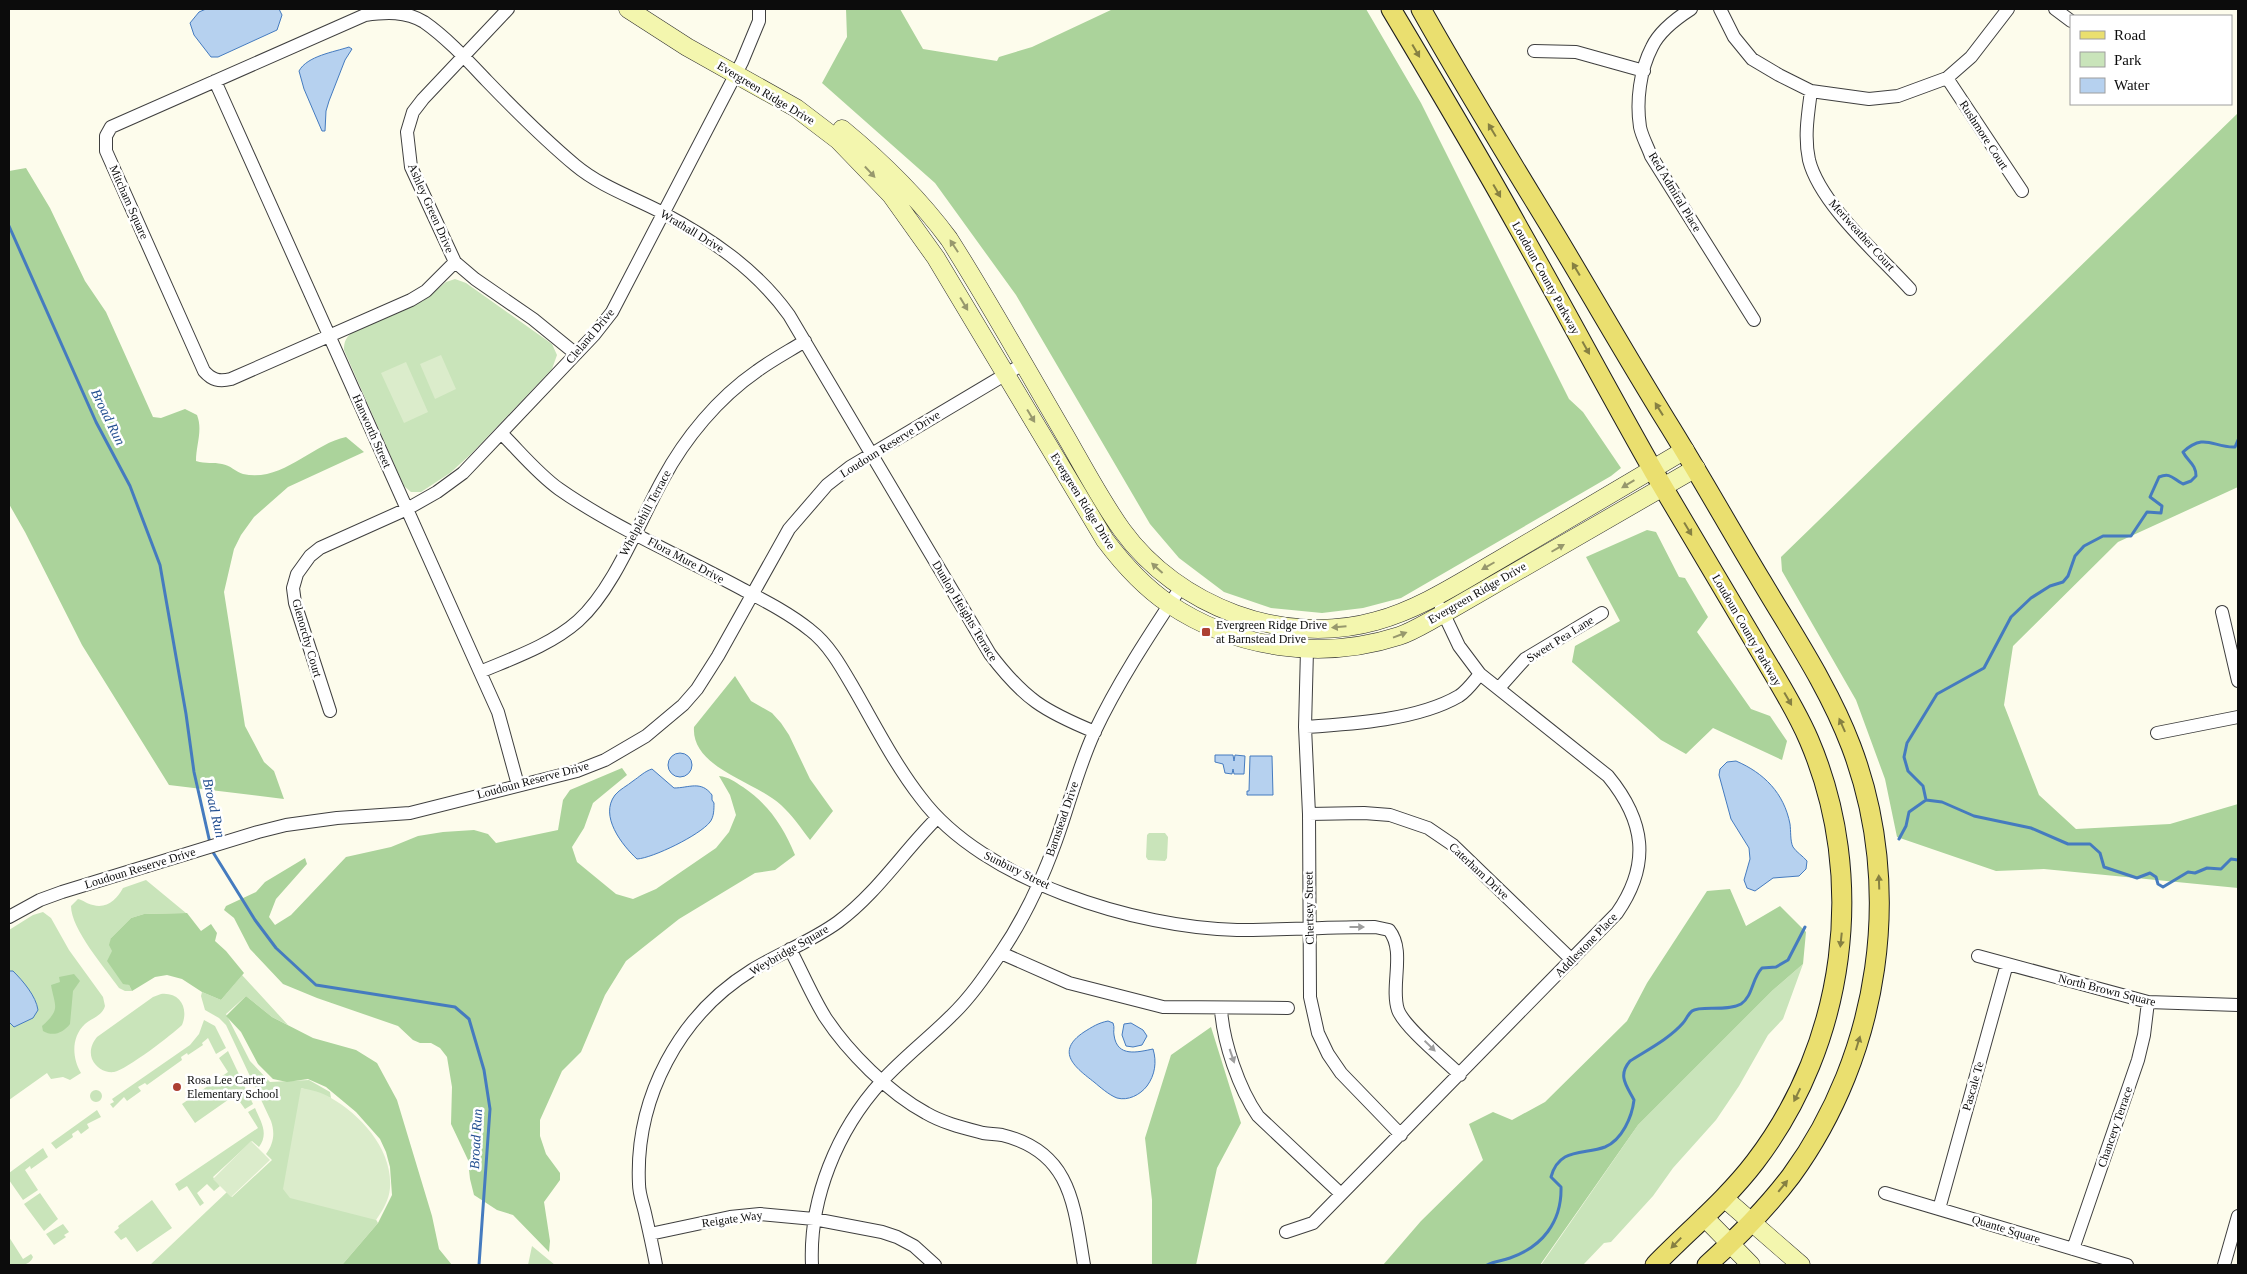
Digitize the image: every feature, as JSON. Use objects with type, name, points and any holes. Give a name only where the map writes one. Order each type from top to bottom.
[{"type":"main road","name":"Loudoun County Parkway","points":[[1391,9],[1516,224],[1663,487],[1781,687],[1808,738],[1825,785],[1841,869],[1842,932],[1839,959],[1828,1012],[1813,1058],[1782,1122],[1755,1162],[1724,1198],[1655,1265]]},
{"type":"main road","points":[[1420,9],[1696,468],[1820,681],[1844,728],[1866,793],[1879,875],[1880,908],[1876,964],[1864,1023],[1854,1055],[1833,1105],[1811,1146],[1790,1178],[1751,1223],[1707,1265]]},
{"type":"street","name":"Ashley Green Drive","points":[[508,9],[462,56],[423,99],[414,112],[407,132],[411,167],[456,262],[475,279],[533,319],[576,354]]},
{"type":"street","name":"Evergreen Ridge Drive","points":[[628,9],[687,47],[739,68],[814,108],[878,160],[918,200],[935,220],[962,259],[1122,530],[1146,558],[1181,587],[1227,611],[1250,619],[1284,626],[1329,628],[1372,622],[1413,608],[1685,450]]},
{"type":"street","name":"Evergreen Ridge Drive","points":[[648,9],[739,68],[796,108],[856,157],[891,195],[936,258],[1105,540],[1136,577],[1169,604],[1203,623],[1233,635],[1266,644],[1307,650],[1372,643],[1401,635],[1443,614],[1696,468]]},
{"type":"street","name":"Cleland Drive","points":[[407,509],[437,492],[464,473],[576,354],[612,312],[739,68],[759,21],[760,9]]},
{"type":"street","name":"Red Admiral Place","points":[[1690,9],[1676,18],[1652,46],[1638,97],[1640,128],[1652,156],[1754,320]]},
{"type":"street","points":[[1720,9],[1734,37],[1752,59],[1811,91],[1869,100],[1898,96],[1947,78],[1971,57],[2008,9]]},
{"type":"street","points":[[2055,9],[2070,20]]},
{"type":"street","name":"Mitcham Square","points":[[456,262],[426,291],[330,336],[223,381],[211,378],[204,371],[181,322],[106,151],[106,136],[111,127],[365,15],[386,12],[413,16],[425,23],[462,56]]},
{"type":"street","points":[[1534,51],[1576,52],[1644,71]]},
{"type":"street","name":"Wrathall Drive","points":[[462,56],[516,110],[576,165],[596,180],[662,213],[747,267],[778,300],[805,341],[872,454]]},
{"type":"street","name":"Rushmore Court","points":[[1947,78],[2022,191]]},
{"type":"street","name":"Hanworth Street","points":[[215,81],[498,712],[518,785]]},
{"type":"street","name":"Meriweather Court","points":[[1811,91],[1806,132],[1810,160],[1818,182],[1836,209],[1910,289]]},
{"type":"street","name":"Whelplehill Terrace","points":[[480,672],[535,648],[560,634],[577,622],[591,608],[607,585],[677,454],[705,419],[727,396],[757,370],[805,341]]},
{"type":"street","name":"Loudoun Reserve Drive","points":[[9,916],[40,900],[258,832],[286,825],[337,818],[410,813],[577,771],[605,760],[646,736],[683,705],[697,689],[718,656],[789,529],[808,504],[827,485],[872,454],[1023,364]]},
{"type":"street","name":"Flora Mure Drive","points":[[502,434],[558,488],[634,533],[752,595]]},
{"type":"street","name":"Dunlop Heights Terrace","points":[[872,454],[990,654],[1002,671],[1021,692],[1034,702],[1065,720],[1095,732]]},
{"type":"street","name":"Glenorchy Court","points":[[330,711],[295,603],[294,588],[297,574],[302,565],[320,548],[407,509]]},
{"type":"street","name":"Barnstead Drive","points":[[812,1265],[814,1218],[827,1172],[836,1149],[865,1102],[882,1080],[952,1015],[977,987],[1022,919],[1056,842],[1075,780],[1095,732],[1128,670],[1181,587]]},
{"type":"street","name":"Sunbury Street","points":[[752,595],[785,612],[812,632],[836,659],[902,771],[937,818],[970,846],[1003,866],[1039,883],[1084,900],[1150,919],[1237,930],[1308,927],[1375,927],[1389,930],[1395,941],[1398,1010],[1407,1024],[1460,1075]]},
{"type":"street","name":"Addlestone Place","points":[[1286,1232],[1313,1223],[1460,1075],[1609,922],[1629,895],[1637,875],[1640,857],[1636,821],[1628,804],[1608,776],[1480,674],[1459,646],[1436,596]]},
{"type":"street","points":[[2222,612],[2238,682]]},
{"type":"street","name":"Sweet Pea Lane","points":[[1499,688],[1525,659],[1602,613]]},
{"type":"street","name":"Chertsey Street","points":[[1307,650],[1305,727],[1309,814],[1308,927],[1310,997],[1318,1033],[1328,1054],[1342,1073],[1401,1135]]},
{"type":"street","points":[[1305,727],[1378,721],[1439,705],[1460,695],[1480,674]]},
{"type":"street","points":[[2157,733],[2238,717]]},
{"type":"street","name":"Caterham Drive","points":[[1309,814],[1364,813],[1390,815],[1428,828],[1452,845],[1572,960]]},
{"type":"street","name":"Weybridge Square","points":[[656,1265],[639,1186],[642,1130],[658,1075],[688,1024],[751,970],[837,923],[865,900],[937,818]]},
{"type":"street","points":[[790,949],[825,1016],[840,1038],[882,1080],[907,1101],[940,1120],[985,1133],[1001,1135],[1027,1144],[1041,1153],[1067,1185],[1074,1204],[1084,1265]]},
{"type":"street","points":[[1001,953],[1068,983],[1158,1006],[1221,1009],[1288,1008]]},
{"type":"street","name":"North Brown Square","points":[[1978,956],[2148,1002],[2238,1005]]},
{"type":"street","name":"Pascale Te","points":[[1939,1209],[2007,964]]},
{"type":"street","name":"Chancery Terrace","points":[[2073,1249],[2138,1060],[2148,1002]]},
{"type":"street","points":[[1221,1009],[1228,1044],[1251,1105],[1258,1116],[1341,1194]]},
{"type":"street","name":"Quante Square","points":[[1885,1194],[2126,1265]]},
{"type":"street","points":[[1724,1198],[1800,1265]]},
{"type":"street","name":"Reigate Way","points":[[650,1234],[730,1217],[760,1214],[814,1218],[882,1232],[897,1237],[914,1246],[935,1265]]},
{"type":"street","points":[[2224,1265],[2238,1216]]},
{"type":"street","points":[[1704,1217],[1729,1245],[1751,1265]]},
{"type":"green space","points":[[846,9],[900,9],[923,49],[997,61],[999,57],[1032,47],[1113,9],[1366,9],[1421,103],[1569,399],[1583,412],[1621,468],[1611,476],[1401,598],[1363,608],[1322,613],[1271,608],[1224,592],[1179,558],[1150,524],[1016,295],[935,183],[822,83],[847,37]]},
{"type":"green space","points":[[2238,113],[2238,487],[2118,542],[2013,646],[2004,705],[2039,795],[2076,829],[2170,824],[2238,804],[2238,888],[2044,869],[1996,871],[1897,837],[1885,779],[1856,700],[1782,571],[1781,557]]},
{"type":"green space","points":[[26,168],[50,208],[85,281],[106,312],[153,417],[161,418],[185,409],[197,415],[199,432],[196,461],[219,463],[243,474],[257,475],[271,473],[284,468],[333,441],[346,437],[364,452],[288,487],[254,517],[234,549],[224,592],[245,726],[264,762],[274,771],[284,799],[169,785],[82,645],[9,504],[9,171]]},
{"type":"green space","points":[[455,279],[466,283],[552,344],[557,355],[552,369],[471,454],[450,473],[421,492],[411,492],[404,486],[344,350],[344,344],[347,337],[354,331],[423,301],[446,282]]},
{"type":"green space","points":[[441,355],[456,389],[435,399],[420,364]]},
{"type":"green space","points":[[406,362],[428,412],[404,423],[381,373]]},
{"type":"green space","points":[[1647,530],[1656,532],[1679,577],[1685,578],[1708,617],[1697,632],[1751,709],[1770,716],[1787,741],[1782,760],[1713,728],[1686,754],[1661,740],[1572,662],[1575,646],[1620,621],[1586,557]]},
{"type":"green space","points":[[735,676],[751,701],[772,713],[781,723],[789,735],[810,779],[833,811],[810,840],[793,817],[781,805],[770,796],[713,763],[703,753],[696,741],[694,727]]},
{"type":"green space","points":[[622,768],[627,775],[593,803],[584,828],[572,847],[577,862],[616,894],[633,899],[656,889],[716,848],[729,832],[736,815],[730,795],[719,776],[726,777],[743,787],[768,809],[780,825],[795,855],[775,870],[755,873],[679,919],[626,961],[605,995],[581,1052],[562,1071],[540,1120],[540,1136],[546,1154],[560,1173],[560,1180],[544,1202],[550,1241],[549,1252],[513,1215],[497,1210],[474,1195],[468,1160],[451,1124],[452,1087],[447,1057],[440,1048],[431,1043],[420,1043],[413,1040],[398,1026],[283,984],[250,949],[234,918],[224,910],[226,906],[256,892],[265,882],[305,858],[307,864],[276,899],[269,917],[275,925],[291,915],[346,857],[391,847],[418,836],[443,832],[474,830],[488,834],[496,843],[558,830],[563,800],[570,790]]},
{"type":"green space","points":[[1149,833],[1165,833],[1168,837],[1167,858],[1165,861],[1148,860],[1146,857],[1147,835]]},
{"type":"green space","points":[[146,880],[186,913],[144,914],[131,918],[111,938],[112,951],[124,983],[129,985],[132,991],[125,991],[119,988],[82,937],[72,915],[71,906],[78,899],[89,904],[103,906],[115,899],[123,888]]},
{"type":"green space","points":[[1730,889],[1746,926],[1780,906],[1806,932],[1803,964],[1773,990],[1638,1125],[1540,1265],[1383,1265],[1421,1221],[1483,1160],[1469,1124],[1493,1112],[1512,1120],[1545,1102],[1627,1021],[1647,983],[1707,891]]},
{"type":"green space","points":[[43,912],[51,918],[69,950],[103,997],[105,1006],[99,1015],[80,1029],[77,1035],[74,1048],[76,1061],[81,1073],[70,1080],[63,1077],[51,1079],[47,1073],[9,1100],[9,930],[33,915]]},
{"type":"green space","points":[[187,913],[201,931],[211,924],[217,933],[215,941],[244,973],[221,1000],[202,992],[182,979],[167,975],[155,977],[132,991],[129,985],[123,984],[107,961],[112,951],[109,945],[111,938],[131,918],[144,914]]},
{"type":"green space","points":[[1803,964],[1783,1019],[1768,1035],[1739,1086],[1716,1120],[1673,1168],[1653,1196],[1611,1242],[1604,1243],[1583,1265],[1541,1265],[1638,1125],[1773,990]]},
{"type":"green space","points":[[74,974],[80,981],[73,991],[70,1024],[58,1033],[50,1034],[43,1031],[42,1026],[52,1016],[55,1007],[51,985],[60,982],[59,977]]},
{"type":"green space","points":[[242,975],[288,1025],[272,1017],[246,996],[226,1014],[250,1061],[270,1082],[309,1080],[330,1092],[331,1098],[301,1088],[378,1223],[342,1265],[150,1265],[227,1192],[232,1197],[272,1160],[266,1154],[273,1138],[271,1121],[226,1025],[219,1018],[205,1010],[201,996],[202,992],[221,1000]]},
{"type":"green space","points":[[168,994],[178,998],[181,1002],[184,1013],[182,1025],[149,1051],[120,1070],[111,1072],[104,1071],[98,1067],[92,1059],[91,1053],[92,1044],[97,1037],[153,997]]},
{"type":"green space","points":[[246,996],[272,1017],[313,1038],[356,1050],[377,1063],[397,1100],[432,1216],[439,1249],[452,1265],[342,1265],[378,1223],[392,1195],[390,1167],[386,1152],[380,1139],[356,1112],[326,1087],[308,1079],[287,1082],[273,1079],[258,1064],[241,1032],[226,1016]]},
{"type":"green space","points":[[204,1020],[215,1026],[226,1048],[216,1054],[208,1038],[202,1043],[203,1045],[188,1055],[187,1053],[181,1057],[182,1060],[147,1085],[145,1083],[138,1087],[141,1091],[127,1101],[124,1097],[113,1108],[110,1104],[114,1102],[112,1099],[190,1045],[199,1034]]},
{"type":"green space","points":[[1211,1027],[1241,1123],[1217,1168],[1196,1265],[1152,1265],[1152,1200],[1145,1138],[1171,1055]]},
{"type":"green space","points":[[228,1051],[253,1104],[245,1109],[235,1095],[195,1123],[182,1104],[228,1072],[219,1058]]},
{"type":"green space","points":[[301,1088],[324,1094],[342,1105],[364,1124],[381,1147],[390,1174],[390,1188],[385,1205],[376,1220],[290,1198],[283,1189]]},
{"type":"green space","points":[[96,1090],[102,1096],[96,1102],[90,1096]]},
{"type":"green space","points":[[255,1108],[264,1132],[259,1147],[252,1141],[213,1177],[220,1186],[214,1191],[207,1184],[197,1193],[204,1203],[200,1206],[187,1186],[179,1191],[175,1184],[258,1128],[248,1112]]},
{"type":"green space","points":[[97,1110],[101,1117],[87,1124],[89,1128],[81,1134],[78,1130],[72,1134],[73,1137],[56,1149],[51,1143]]},
{"type":"green space","points":[[251,1141],[270,1160],[231,1197],[213,1179]]},
{"type":"green space","points":[[43,1148],[48,1157],[31,1169],[30,1166],[25,1170],[38,1190],[23,1200],[9,1180],[9,1173]]},
{"type":"green space","points":[[40,1193],[58,1219],[44,1231],[24,1204]]},
{"type":"green space","points":[[152,1200],[172,1228],[137,1252],[126,1237],[121,1240],[114,1232],[119,1228],[118,1226]]},
{"type":"green space","points":[[63,1224],[69,1232],[64,1235],[66,1237],[54,1245],[46,1234]]},
{"type":"green space","points":[[9,1237],[23,1259],[31,1254],[33,1257],[29,1262],[23,1265],[9,1265]]},
{"type":"green space","points":[[532,1246],[555,1265],[528,1265]]},
{"type":"water","points":[[206,9],[279,9],[282,15],[277,30],[218,57],[211,57],[194,35],[190,23],[199,12]]},
{"type":"water","points":[[349,47],[352,49],[345,60],[329,101],[326,111],[325,131],[322,131],[304,89],[299,71],[314,58]]},
{"type":"water","points":[[680,753],[685,754],[691,760],[691,770],[685,776],[680,777],[675,776],[669,770],[668,765],[669,760],[675,754]]},
{"type":"water","points":[[1215,755],[1233,755],[1234,761],[1235,755],[1245,756],[1244,774],[1234,774],[1233,769],[1232,774],[1225,773],[1223,764],[1215,762]]},
{"type":"water","points":[[1250,756],[1272,756],[1273,795],[1247,795],[1247,791],[1249,791]]},
{"type":"water","points":[[1736,761],[1764,778],[1778,794],[1787,813],[1793,847],[1807,861],[1806,869],[1799,876],[1773,878],[1755,891],[1747,888],[1744,880],[1750,859],[1749,848],[1731,819],[1719,775],[1720,769],[1727,762]]},
{"type":"water","points":[[652,769],[674,788],[699,786],[708,790],[712,795],[714,813],[710,822],[705,827],[687,839],[654,855],[637,859],[614,830],[610,812],[611,803],[619,791]]},
{"type":"water","points":[[9,971],[13,971],[21,979],[35,999],[38,1010],[33,1018],[14,1027],[9,1022]]},
{"type":"water","points":[[1108,1021],[1113,1023],[1116,1042],[1119,1047],[1129,1052],[1153,1049],[1155,1064],[1152,1077],[1144,1089],[1137,1095],[1129,1098],[1121,1099],[1108,1093],[1075,1065],[1069,1053],[1070,1046],[1075,1039],[1092,1027]]},
{"type":"water","points":[[1131,1023],[1143,1030],[1147,1036],[1142,1045],[1126,1046],[1122,1035],[1124,1024]]},
{"type":"waterway","name":"Broad Run","points":[[9,226],[96,422],[130,486],[160,565],[186,714],[194,772],[210,843]]},
{"type":"waterway","points":[[1899,839],[1906,826],[1909,812],[1926,800],[1923,786],[1908,771],[1904,757],[1907,743],[1937,694],[1984,668],[2011,617],[2031,598],[2050,586],[2063,582],[2068,576],[2075,556],[2084,546],[2103,536],[2131,536],[2147,512],[2161,513],[2162,506],[2150,497],[2159,477],[2166,475],[2183,484],[2191,481],[2196,476],[2193,466],[2183,452],[2191,446],[2203,442],[2235,447],[2238,440]]},
{"type":"waterway","points":[[1926,800],[1942,802],[1974,816],[2031,828],[2068,844],[2090,844],[2100,853],[2104,867],[2137,878],[2150,873],[2156,877],[2158,884],[2163,887],[2188,872],[2195,873],[2207,868],[2221,869],[2231,859],[2238,860]]},
{"type":"waterway","name":"Broad Run","points":[[211,849],[255,920],[276,948],[316,985],[455,1007],[469,1019],[484,1070],[490,1109],[479,1265]]},
{"type":"waterway","points":[[1487,1265],[1521,1253],[1532,1247],[1548,1232],[1554,1222],[1560,1200],[1561,1187],[1551,1177],[1560,1161],[1566,1156],[1605,1147],[1621,1134],[1631,1114],[1634,1100],[1624,1081],[1624,1071],[1630,1061],[1671,1034],[1692,1011],[1701,1008],[1729,1008],[1745,1001],[1762,968],[1776,967],[1788,960],[1805,927]]},
{"type":"place","name":"Evergreen Ridge Drive at Barnstead Drive","points":[[1206,632]]},
{"type":"place","name":"Rosa Lee Carter Elementary School","points":[[177,1087]]}]
